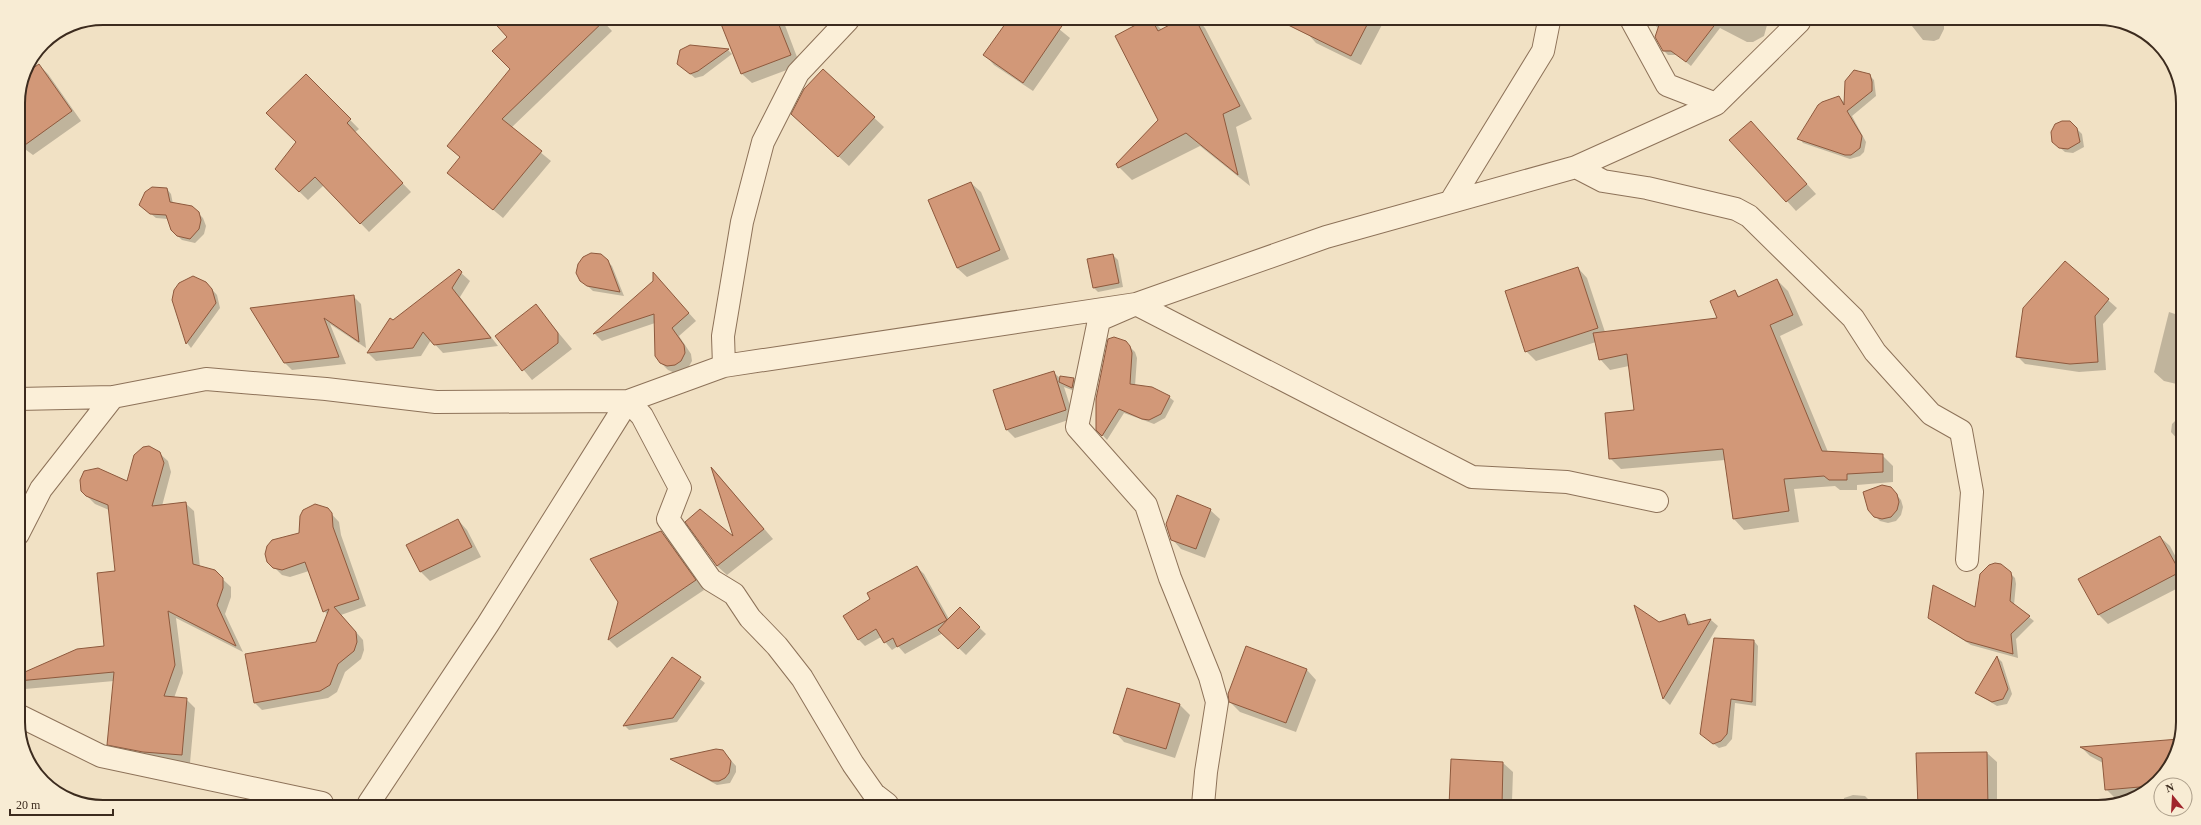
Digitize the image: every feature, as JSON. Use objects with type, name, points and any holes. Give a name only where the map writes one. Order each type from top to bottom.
[{"type":"street","points":[[724,366],[723,336],[742,222],[763,142],[798,72],[843,25]]},
{"type":"street","points":[[1451,201],[1543,51],[1548,25]]},
{"type":"street","points":[[1634,25],[1667,85],[1716,104]]},
{"type":"street","points":[[1203,800],[1206,772],[1217,702],[1210,677],[1170,578],[1146,505],[1077,427],[1099,320],[1136,304],[1326,237],[1576,167],[1716,104],[1796,25]]},
{"type":"street","points":[[1576,167],[1603,181],[1648,188],[1736,209],[1749,216],[1853,318],[1875,352],[1930,414],[1961,431],[1972,492],[1967,560]]},
{"type":"street","points":[[25,399],[113,397],[206,379],[326,389],[436,402],[628,401],[724,366],[1136,304],[1472,477],[1567,482],[1657,501]]},
{"type":"street","points":[[25,521],[42,489],[113,397]]},
{"type":"street","points":[[371,800],[488,624],[628,401]]},
{"type":"street","points":[[628,401],[642,416],[680,488],[668,519],[711,580],[734,594],[750,618],[777,646],[802,678],[853,764],[874,794],[882,800]]},
{"type":"street","points":[[25,718],[101,756],[308,800]]},
{"type":"building","points":[[496,25],[600,25],[502,119],[542,151],[493,210],[447,173],[460,157],[447,146],[510,69],[492,51],[507,37]]},
{"type":"building","points":[[721,25],[779,25],[791,55],[741,74]]},
{"type":"building","points":[[1004,25],[1063,25],[1023,83],[983,55]]},
{"type":"building","points":[[1136,25],[1155,25],[1158,31],[1169,25],[1199,25],[1240,106],[1223,114],[1238,175],[1186,133],[1118,168],[1116,164],[1158,120],[1115,36]]},
{"type":"building","points":[[1288,25],[1367,25],[1351,56]]},
{"type":"building","points":[[1659,25],[1715,25],[1686,62],[1671,51],[1663,51],[1655,37]]},
{"type":"building","points":[[690,45],[729,49],[698,71],[690,74],[677,64],[680,50]]},
{"type":"building","points":[[39,64],[72,111],[25,145],[26,87],[33,68]]},
{"type":"building","points":[[823,69],[875,117],[838,157],[791,114],[804,89]]},
{"type":"building","points":[[1854,70],[1870,74],[1872,82],[1872,91],[1847,111],[1862,136],[1860,148],[1851,155],[1845,155],[1797,139],[1818,105],[1822,102],[1839,96],[1844,105],[1845,81]]},
{"type":"building","points":[[306,74],[351,119],[347,123],[403,183],[360,224],[315,177],[299,192],[275,169],[296,142],[266,113]]},
{"type":"building","points":[[1751,121],[1807,184],[1786,202],[1729,140]]},
{"type":"building","points":[[2062,121],[2070,121],[2077,128],[2080,142],[2068,149],[2059,148],[2052,142],[2051,132],[2055,124]]},
{"type":"building","points":[[971,182],[1000,250],[957,268],[928,200]]},
{"type":"building","points":[[152,187],[167,188],[170,202],[192,206],[199,212],[201,220],[199,229],[190,239],[177,236],[171,230],[166,215],[150,214],[139,205],[145,192]]},
{"type":"building","points":[[591,253],[601,254],[608,260],[620,292],[587,286],[580,281],[576,273],[578,264],[583,257]]},
{"type":"building","points":[[1113,254],[1119,283],[1093,288],[1087,259]]},
{"type":"building","points":[[2065,261],[2109,299],[2095,316],[2098,362],[2070,364],[2016,357],[2023,308]]},
{"type":"building","points":[[1578,267],[1598,328],[1525,352],[1505,291]]},
{"type":"building","points":[[459,269],[462,272],[452,288],[491,338],[434,345],[423,332],[413,348],[367,353],[390,318],[393,320]]},
{"type":"building","points":[[653,272],[689,313],[672,328],[684,345],[685,353],[681,361],[675,365],[667,366],[660,363],[655,356],[654,314],[593,334],[653,281]]},
{"type":"building","points":[[193,276],[206,282],[212,289],[216,303],[186,344],[172,300],[174,290],[179,283]]},
{"type":"building","points":[[1777,279],[1793,315],[1770,325],[1822,451],[1883,454],[1883,472],[1847,474],[1847,480],[1829,480],[1824,476],[1784,479],[1789,511],[1733,519],[1723,449],[1609,459],[1605,413],[1634,410],[1627,354],[1599,360],[1593,333],[1717,318],[1710,301],[1735,290],[1738,297]]},
{"type":"building","points":[[354,295],[359,342],[324,318],[339,357],[284,363],[250,308]]},
{"type":"building","points":[[536,304],[558,333],[558,343],[522,371],[495,336]]},
{"type":"building","points":[[1114,337],[1126,341],[1130,346],[1132,353],[1130,384],[1152,387],[1170,396],[1161,414],[1149,420],[1142,419],[1119,409],[1102,436],[1096,430],[1096,399],[1108,339]]},
{"type":"building","points":[[1054,371],[1066,410],[1006,430],[993,390]]},
{"type":"building","points":[[1060,376],[1074,378],[1072,388],[1059,382]]},
{"type":"building","points":[[149,446],[160,452],[164,463],[152,506],[186,502],[193,564],[215,570],[223,578],[223,588],[217,605],[236,646],[168,611],[175,665],[164,696],[187,698],[182,755],[143,752],[107,745],[114,672],[25,680],[25,672],[77,649],[104,646],[97,573],[115,571],[108,505],[86,496],[81,491],[80,480],[84,471],[98,468],[127,481],[134,455],[143,447]]},
{"type":"building","points":[[711,467],[764,529],[717,566],[685,522],[700,509],[733,536]]},
{"type":"building","points":[[1882,485],[1891,487],[1897,494],[1899,502],[1897,510],[1891,517],[1882,519],[1874,517],[1868,510],[1863,492]]},
{"type":"building","points":[[1177,495],[1211,509],[1196,549],[1171,540],[1166,524]]},
{"type":"building","points":[[315,504],[328,508],[332,513],[333,527],[359,599],[334,607],[356,632],[357,642],[354,651],[338,664],[330,685],[320,691],[254,703],[245,654],[316,642],[329,609],[323,612],[305,562],[282,570],[273,568],[267,562],[265,554],[267,546],[272,540],[299,533],[300,516],[303,510]]},
{"type":"building","points":[[458,519],[472,547],[420,572],[406,545]]},
{"type":"building","points":[[661,531],[696,580],[608,640],[618,602],[590,559]]},
{"type":"building","points":[[2160,536],[2176,565],[2176,574],[2098,615],[2078,579]]},
{"type":"building","points":[[1995,563],[2001,564],[2011,572],[2012,578],[2010,601],[2030,616],[2011,634],[2013,654],[1966,641],[1928,618],[1933,585],[1975,607],[1980,574],[1989,565]]},
{"type":"building","points":[[917,566],[947,620],[897,647],[893,638],[884,643],[876,629],[858,640],[843,616],[870,599],[867,593]]},
{"type":"building","points":[[1634,605],[1659,622],[1685,614],[1688,625],[1711,619],[1663,699]]},
{"type":"building","points":[[960,607],[980,627],[958,649],[938,630]]},
{"type":"building","points":[[1714,638],[1754,640],[1752,702],[1731,699],[1727,734],[1721,741],[1713,744],[1700,734]]},
{"type":"building","points":[[1246,646],[1307,669],[1286,723],[1229,702],[1228,694]]},
{"type":"building","points":[[1997,656],[2008,689],[2003,699],[1992,702],[1975,693]]},
{"type":"building","points":[[672,657],[701,677],[673,718],[623,726]]},
{"type":"building","points":[[1127,688],[1180,704],[1166,749],[1113,733]]},
{"type":"building","points":[[2174,739],[2168,757],[2163,766],[2142,787],[2105,790],[2102,758],[2080,747]]},
{"type":"building","points":[[716,749],[723,750],[731,761],[729,773],[725,778],[719,781],[712,781],[670,759]]},
{"type":"building","points":[[1987,752],[1988,800],[1918,800],[1916,753]]},
{"type":"building","points":[[1451,759],[1503,762],[1502,800],[1449,800]]}]
